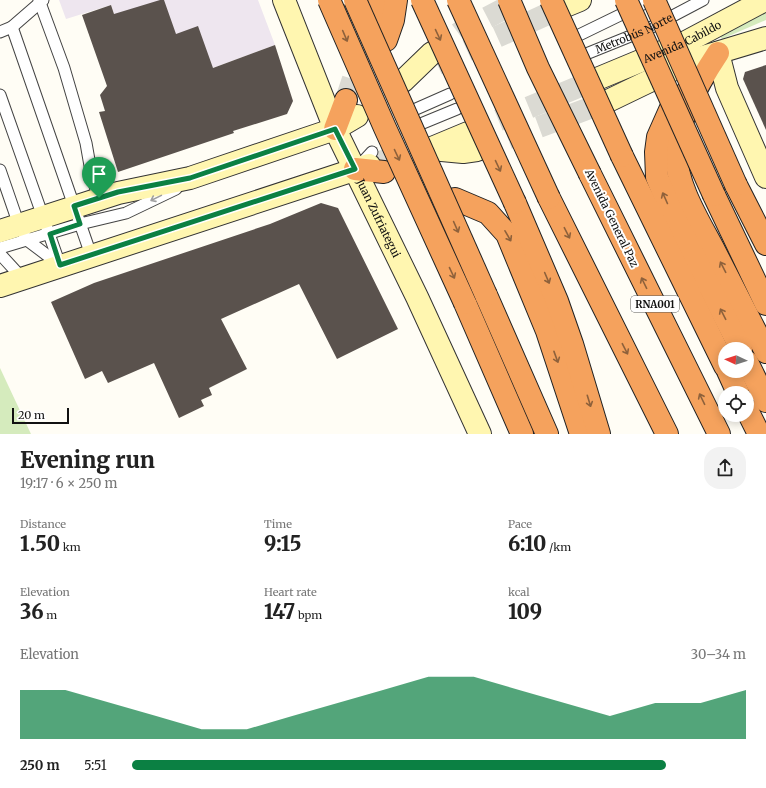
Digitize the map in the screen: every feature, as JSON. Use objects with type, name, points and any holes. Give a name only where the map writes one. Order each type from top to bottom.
[{"type":"highway","points":[[330,0],[385,128],[465,303],[522,434]]},
{"type":"highway","points":[[355,0],[547,434]]},
{"type":"highway","points":[[386,40],[393,20],[396,0]]},
{"type":"highway","points":[[422,0],[515,203],[557,301],[572,344],[599,434]]},
{"type":"highway","points":[[458,0],[549,198],[667,434]]},
{"type":"highway","name":"Avenida General Paz","points":[[509,0],[538,68],[719,434]]},
{"type":"highway","points":[[626,0],[714,195],[766,304]]},
{"type":"highway","points":[[653,0],[736,185],[766,244]]},
{"type":"highway","points":[[565,2],[622,156],[718,352]]},
{"type":"highway","points":[[718,53],[701,78],[670,110],[658,137],[656,166],[659,183],[665,200],[736,342]]},
{"type":"highway","points":[[701,78],[679,133],[676,154],[679,175],[692,207],[766,352]]},
{"type":"highway","points":[[335,129],[354,111]]},
{"type":"highway","points":[[355,169],[378,162]]},
{"type":"highway","points":[[455,199],[488,213],[507,234],[547,332],[581,434]]},
{"type":"highway","points":[[754,376],[766,401]]},
{"type":"highway","points":[[753,422],[759,434]]},
{"type":"main road","name":"Juan Zufriategui","points":[[284,0],[335,129],[414,290],[480,434]]},
{"type":"main road","name":"Avenida Cabildo","points":[[597,79],[686,42],[765,0]]},
{"type":"main road","name":"Avenida Cabildo","points":[[606,102],[693,60],[766,38]]},
{"type":"main road","points":[[718,53],[727,88],[766,177]]},
{"type":"main road","points":[[403,81],[434,59]]},
{"type":"main road","points":[[15,232],[46,225],[77,215],[99,198],[118,192],[190,178],[335,129]]},
{"type":"main road","points":[[431,149],[463,152],[473,141]]},
{"type":"main road","points":[[0,286],[355,169]]},
{"type":"lane","name":"Metrobús Norte","points":[[577,36],[653,0]]},
{"type":"lane","name":"Metrobús Norte","points":[[586,54],[648,29],[703,0]]},
{"type":"lane","points":[[0,32],[12,27],[41,1],[64,68],[86,144],[92,177],[99,198]]},
{"type":"lane","points":[[12,27],[91,255]]},
{"type":"lane","points":[[416,109],[450,94]]},
{"type":"lane","points":[[0,95],[60,265]]},
{"type":"lane","points":[[423,123],[457,109]]},
{"type":"lane","points":[[77,215],[126,213],[217,169]]},
{"type":"lane","points":[[0,170],[15,232],[60,265]]},
{"type":"lane","points":[[0,248],[15,232]]},
{"type":"lane","points":[[0,254],[22,278]]},
{"type":"lane","points":[[0,275],[22,278]]},
{"type":"shaded area","points":[[59,0],[258,0],[275,45],[213,68],[162,156],[111,5],[66,19]]},
{"type":"green space","points":[[766,10],[766,20],[722,39],[718,34]]},
{"type":"green space","points":[[0,368],[31,434],[0,434]]},
{"type":"building","points":[[164,0],[176,34],[198,26],[213,68],[275,45],[293,101],[287,114],[233,131],[234,133],[118,172],[99,112],[105,111],[100,95],[107,86],[82,15],[111,5],[114,14]]},
{"type":"building","points":[[766,65],[766,130],[743,79],[745,72]]},
{"type":"building","points":[[321,203],[338,208],[398,329],[337,359],[299,284],[221,319],[247,369],[209,388],[212,395],[201,400],[204,406],[179,418],[154,363],[108,383],[102,371],[85,379],[51,302],[94,283],[270,224]]},
{"type":"tunnel","points":[[432,53],[463,30],[521,0]]},
{"type":"tunnel","points":[[437,64],[563,7]]},
{"type":"tunnel","points":[[346,100],[372,21]]},
{"type":"tunnel","points":[[468,133],[597,79]]},
{"type":"tunnel","points":[[477,150],[606,102]]},
{"type":"tunnel","points":[[379,162],[431,149]]},
{"type":"route","points":[[335,129],[355,169],[60,265],[50,234],[80,224],[74,206],[99,198],[118,192],[190,178],[335,129]]}]
